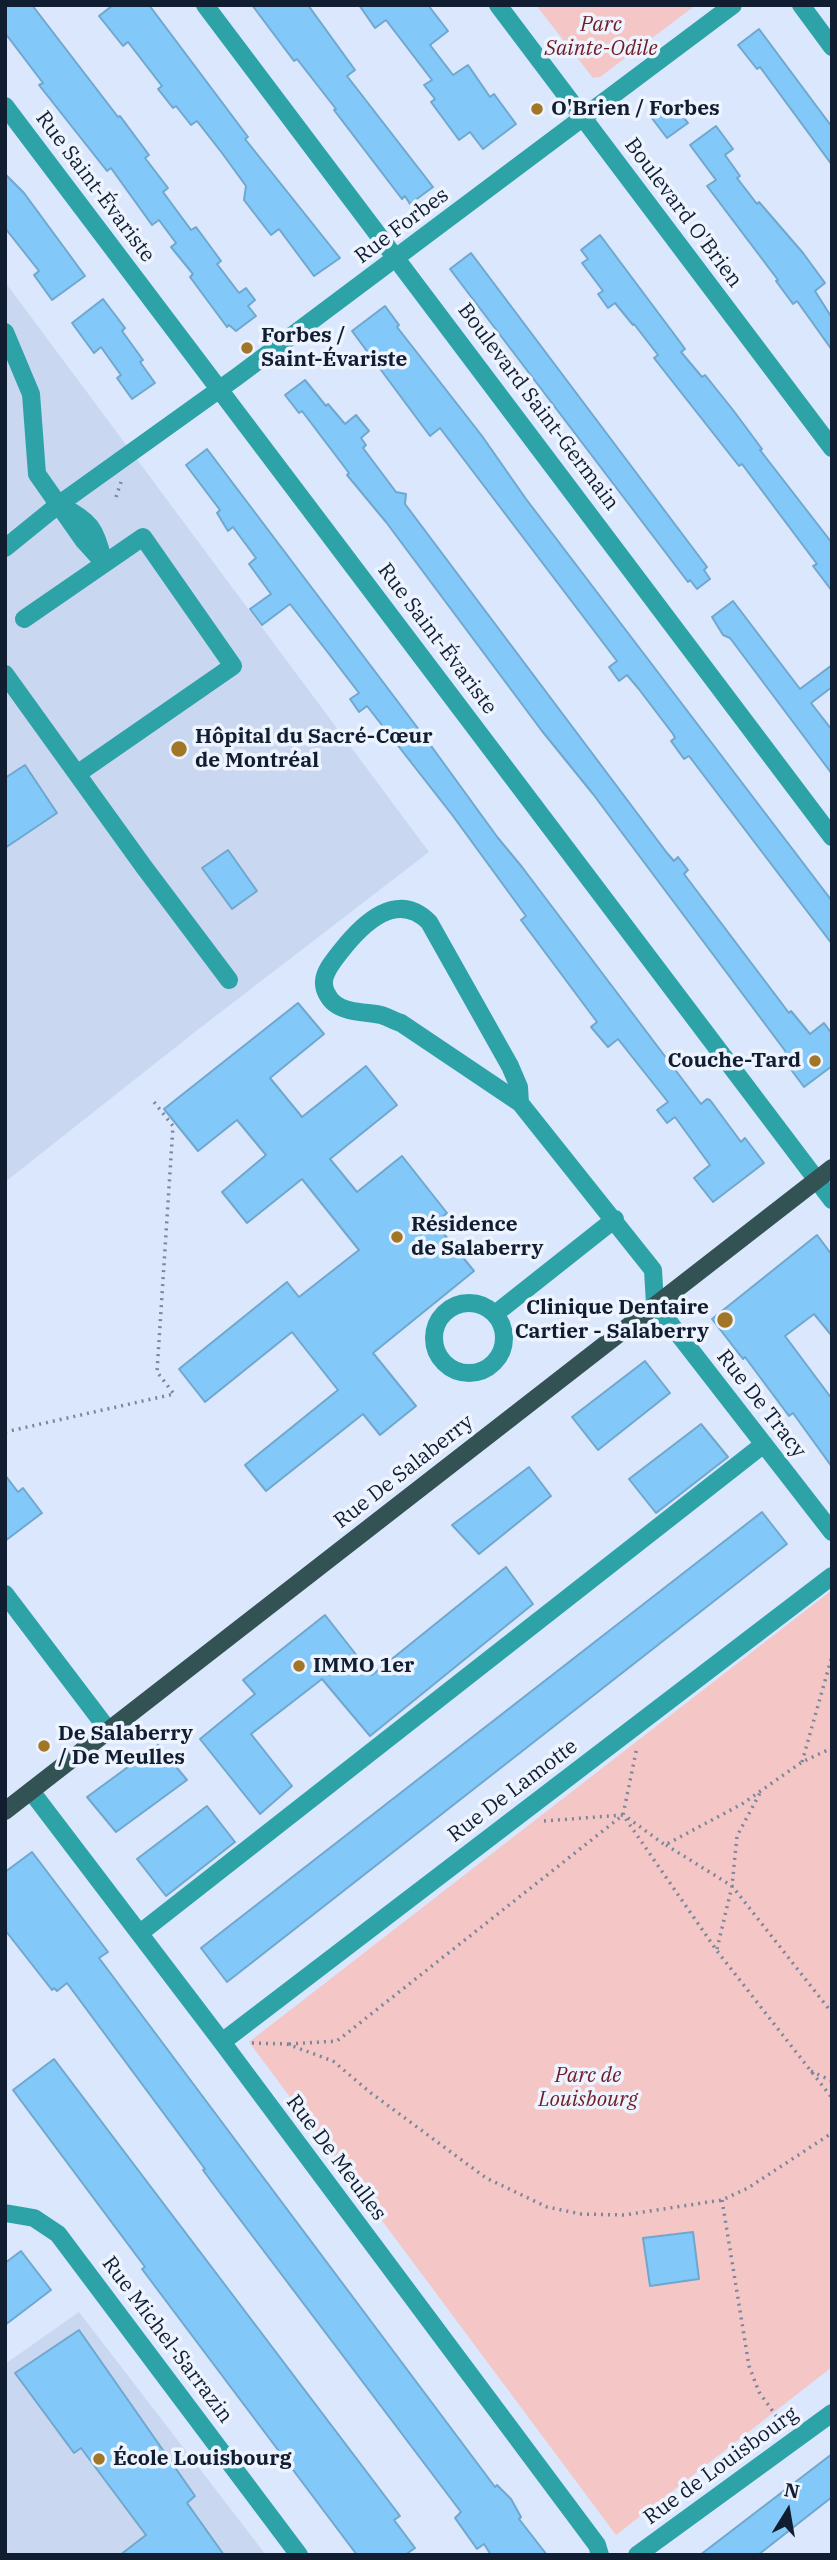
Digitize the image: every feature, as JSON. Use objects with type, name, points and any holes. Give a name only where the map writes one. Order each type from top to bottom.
[{"type":"main road","name":"Rue De Salaberry","points":[[5,1811],[832,1168]]},
{"type":"street","name":"Boulevard Saint-Germain","points":[[205,5],[832,837]]},
{"type":"street","name":"Boulevard O'Brien","points":[[498,5],[832,448]]},
{"type":"street","name":"Rue Forbes","points":[[5,548],[58,505],[398,258],[733,5]]},
{"type":"street","points":[[801,5],[829,36]]},
{"type":"street","name":"Rue Saint-Évariste","points":[[5,106],[832,1200]]},
{"type":"street","points":[[5,332],[31,394],[37,474],[58,505],[82,516],[98,538],[104,563]]},
{"type":"street","points":[[24,619],[143,537],[233,666],[76,774]]},
{"type":"street","points":[[5,674],[229,980]]},
{"type":"street","points":[[520,1102],[519,1087],[510,1066],[429,922],[419,912],[399,908],[388,910],[356,932],[326,971],[324,984],[334,1003],[401,1023],[520,1102],[653,1270],[655,1304]]},
{"type":"street","points":[[495,1314],[615,1219]]},
{"type":"street","name":"Rue De Tracy","points":[[655,1304],[832,1532]]},
{"type":"street","points":[[140,1933],[764,1444]]},
{"type":"street","name":"Rue De Lamotte","points":[[222,2042],[832,1576]]},
{"type":"street","points":[[5,1594],[109,1731]]},
{"type":"street","name":"Rue De Meulles","points":[[31,1791],[597,2545],[600,2555]]},
{"type":"street","name":"Rue Michel-Sarrazin","points":[[5,2213],[34,2218],[58,2234],[299,2555]]},
{"type":"street","name":"Rue de Louisbourg","points":[[637,2555],[832,2413]]},
{"type":"path","points":[[116,497],[122,480]]},
{"type":"path","points":[[5,1433],[174,1394],[157,1373],[173,1126],[154,1102]]},
{"type":"path","points":[[802,1762],[832,1656]]},
{"type":"path","points":[[222,2042],[337,2042],[623,1815],[643,1720]]},
{"type":"path","points":[[665,1844],[705,1825],[802,1762],[832,1748]]},
{"type":"path","points":[[717,1951],[733,1886],[737,1836],[761,1791]]},
{"type":"path","points":[[623,1815],[717,1951],[832,2098]]},
{"type":"path","points":[[508,1824],[623,1815],[733,1886],[832,2013]]},
{"type":"path","points":[[287,2044],[333,2061],[371,2093],[486,2178],[547,2207],[581,2214],[624,2215],[722,2200],[748,2188],[832,2133]]},
{"type":"path","points":[[809,2070],[832,2081]]},
{"type":"path","points":[[722,2200],[749,2366],[759,2392],[794,2442]]},
{"type":"shaded area","name":"Hôpital du Sacré-Cœur de Montréal","points":[[5,282],[429,852],[5,1182]]},
{"type":"shaded area","name":"École Louisbourg","points":[[79,2312],[266,2555],[5,2555],[5,2364]]},
{"type":"green space","name":"Parc Sainte-Odile","points":[[536,5],[696,5],[600,77],[593,78]]},
{"type":"green space","name":"Parc de Louisbourg","points":[[832,1590],[832,2367],[616,2535],[249,2042]]},
{"type":"building","points":[[5,5],[32,5],[149,155],[145,158],[168,188],[163,192],[191,230],[196,227],[221,261],[217,264],[239,293],[246,288],[255,300],[248,306],[256,316],[236,331],[229,325],[227,327],[190,277],[193,274],[171,247],[176,243],[159,220],[152,225],[111,168],[107,171],[39,85],[43,83],[5,33]]},
{"type":"building","points":[[113,5],[149,5],[248,137],[245,139],[340,258],[314,276],[279,229],[271,235],[244,200],[246,186],[197,121],[191,125],[176,106],[173,108],[158,89],[162,86],[128,42],[123,46],[99,16]]},
{"type":"building","points":[[252,5],[308,5],[355,70],[347,76],[433,187],[410,204],[405,196],[402,199],[334,110],[336,109],[297,59],[294,61]]},
{"type":"building","points":[[359,5],[428,5],[448,31],[430,45],[453,75],[468,65],[490,97],[494,94],[516,124],[483,149],[470,132],[459,140],[431,102],[435,99],[424,85],[432,80],[386,20],[375,28]]},
{"type":"building","points":[[759,29],[832,127],[832,165],[760,67],[757,69],[738,45]]},
{"type":"building","points":[[671,102],[688,123],[667,138],[651,117]]},
{"type":"building","points":[[716,126],[733,149],[725,155],[740,176],[737,178],[757,204],[759,202],[803,253],[825,283],[815,291],[832,318],[832,350],[797,301],[793,304],[707,186],[716,180],[690,145]]},
{"type":"building","points":[[5,174],[24,193],[85,276],[52,300],[34,275],[39,271],[5,228]]},
{"type":"building","points":[[600,235],[685,349],[681,352],[702,377],[705,375],[733,410],[762,449],[760,450],[832,543],[832,591],[813,566],[817,564],[742,464],[739,466],[654,358],[658,355],[634,324],[615,303],[608,308],[598,294],[603,291],[582,263],[588,259],[581,250]]},
{"type":"building","points":[[471,253],[707,567],[704,570],[710,579],[697,589],[690,580],[688,582],[450,269]]},
{"type":"building","points":[[103,299],[125,328],[122,331],[143,360],[140,362],[155,383],[132,399],[117,378],[121,375],[101,347],[94,353],[72,323]]},
{"type":"building","points":[[385,306],[399,325],[397,327],[482,436],[526,499],[832,901],[832,944],[689,756],[684,759],[671,741],[675,738],[673,734],[638,688],[627,675],[619,681],[609,667],[617,661],[440,428],[430,436],[352,331]]},
{"type":"building","points":[[305,380],[345,424],[356,415],[369,431],[361,438],[366,445],[363,448],[396,492],[406,494],[405,504],[667,853],[674,861],[678,857],[688,870],[684,874],[789,1013],[791,1011],[810,1034],[824,1023],[832,1034],[832,1066],[804,1087],[781,1056],[786,1052],[593,794],[542,731],[386,522],[347,475],[349,473],[302,411],[299,413],[285,395]]},
{"type":"building","points":[[207,449],[701,1104],[707,1099],[710,1100],[741,1142],[745,1138],[764,1163],[713,1202],[694,1178],[710,1165],[675,1117],[667,1123],[657,1110],[668,1102],[618,1039],[608,1047],[591,1027],[597,1022],[521,920],[526,916],[453,816],[367,706],[359,712],[350,699],[359,693],[326,650],[290,604],[262,625],[250,609],[271,594],[249,564],[256,558],[233,527],[228,531],[217,513],[220,510],[186,465]]},
{"type":"building","points":[[733,601],[800,689],[832,665],[832,687],[811,703],[832,730],[832,774],[730,638],[723,635],[712,617]]},
{"type":"building","points":[[25,765],[57,813],[5,848],[5,778]]},
{"type":"building","points":[[228,850],[257,891],[232,909],[202,868]]},
{"type":"building","name":"Résidence de Salaberry","points":[[298,1003],[324,1034],[270,1078],[302,1117],[366,1066],[397,1105],[330,1159],[357,1192],[402,1156],[447,1213],[435,1223],[474,1271],[373,1353],[416,1406],[380,1435],[363,1414],[266,1491],[245,1465],[338,1390],[292,1332],[205,1402],[179,1369],[287,1282],[299,1297],[359,1250],[302,1179],[247,1223],[222,1192],[266,1155],[237,1120],[198,1151],[164,1109]]},
{"type":"building","points":[[817,1235],[832,1255],[832,1336],[814,1314],[785,1336],[832,1399],[832,1467],[793,1413],[789,1416],[745,1357],[743,1359],[712,1319]]},
{"type":"building","points":[[645,1361],[670,1393],[598,1450],[572,1417]]},
{"type":"building","points":[[701,1424],[728,1457],[656,1513],[629,1479]]},
{"type":"building","points":[[529,1467],[551,1496],[479,1554],[452,1525]]},
{"type":"building","points":[[5,1475],[18,1492],[23,1488],[42,1513],[5,1541]]},
{"type":"building","points":[[762,1512],[787,1544],[227,1982],[201,1948]]},
{"type":"building","points":[[506,1567],[533,1604],[370,1736],[322,1679],[251,1734],[292,1786],[260,1814],[200,1739],[255,1694],[243,1680],[325,1615],[372,1675]]},
{"type":"building","points":[[158,1745],[187,1780],[116,1832],[87,1797]]},
{"type":"building","points":[[207,1806],[235,1842],[166,1896],[137,1859]]},
{"type":"building","points":[[32,1852],[108,1952],[99,1958],[495,2487],[497,2485],[511,2499],[521,2517],[519,2519],[547,2555],[491,2555],[484,2544],[477,2549],[455,2518],[461,2512],[220,2193],[67,1983],[57,1991],[54,1988],[52,1990],[5,1930],[5,1872]]},
{"type":"building","points":[[54,2059],[400,2516],[394,2520],[415,2548],[405,2555],[357,2555],[142,2269],[145,2267],[13,2090]]},
{"type":"building","points":[[693,2232],[699,2279],[650,2286],[643,2238]]},
{"type":"building","points":[[21,2251],[51,2290],[5,2325],[5,2263]]},
{"type":"building","name":"École Louisbourg","points":[[79,2330],[195,2496],[187,2503],[224,2555],[120,2555],[146,2535],[81,2448],[74,2453],[15,2373]]},
{"type":"building","points":[[832,2454],[832,2497],[758,2555],[700,2555]]},
{"type":"place","name":"O'Brien / Forbes","points":[[537,109]]},
{"type":"place","name":"Forbes / Saint-Évariste","points":[[247,348]]},
{"type":"place","name":"Hôpital du Sacré-Cœur de Montréal","points":[[179,749]]},
{"type":"place","name":"Couche-Tard","points":[[815,1061]]},
{"type":"place","name":"Résidence de Salaberry","points":[[397,1237]]},
{"type":"place","name":"Clinique Dentaire Cartier - Salaberry","points":[[725,1320]]},
{"type":"place","name":"IMMO 1er","points":[[299,1666]]},
{"type":"place","name":"De Salaberry / De Meulles","points":[[44,1746]]},
{"type":"place","name":"École Louisbourg","points":[[99,2459]]}]
